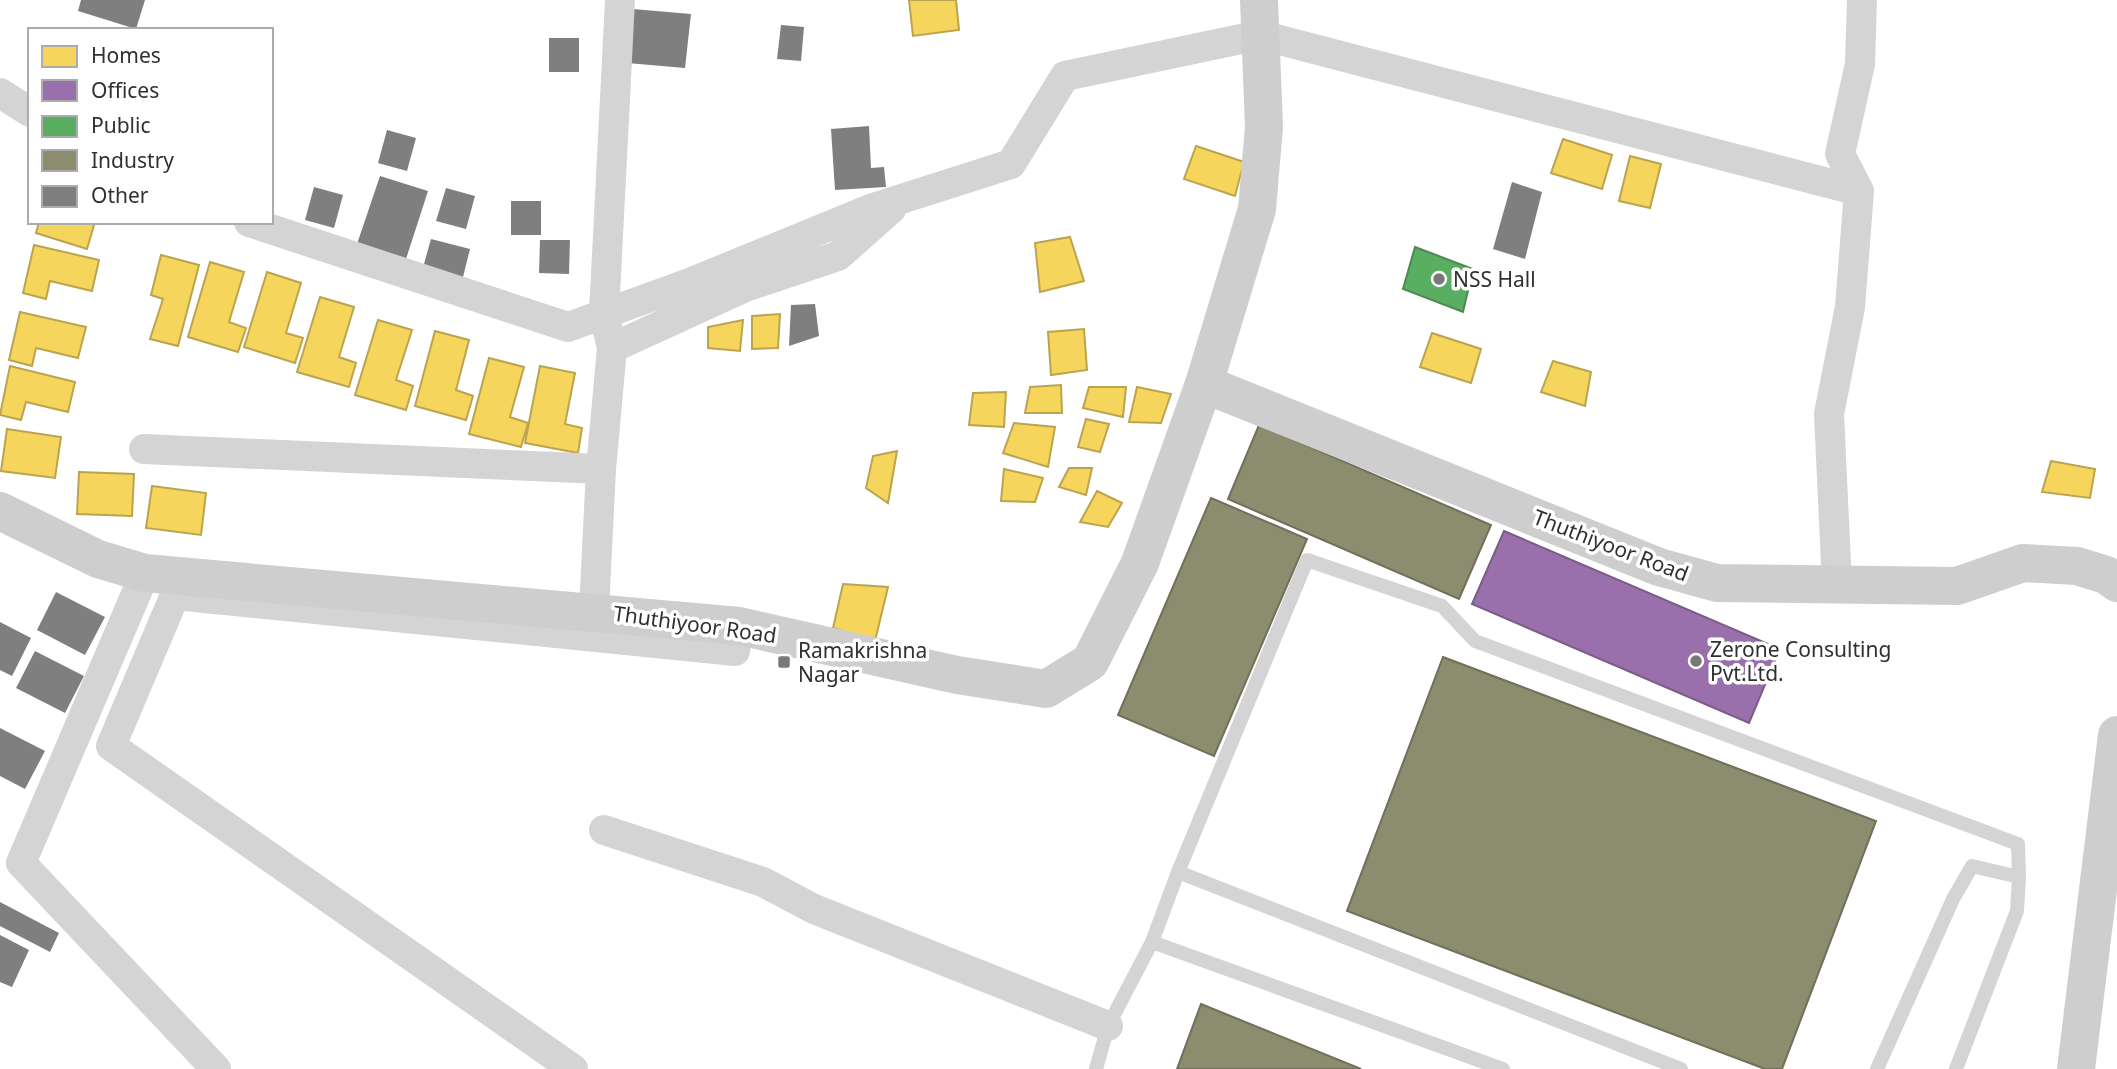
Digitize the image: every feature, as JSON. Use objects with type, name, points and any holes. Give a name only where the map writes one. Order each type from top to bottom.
[{"type":"main road","name":"Thuthiyoor Road","points":[[0,511],[98,559],[145,573],[739,626],[957,676],[1046,689],[1090,662],[1140,563],[1204,384],[1257,209],[1264,127],[1260,17]]},
{"type":"main road","name":"Thuthiyoor Road","points":[[1204,384],[1658,567],[1717,583],[1957,586],[2023,563],[2077,566],[2106,575],[2117,583]]},
{"type":"main road","points":[[2076,1069],[2117,735]]},
{"type":"street","points":[[594,611],[601,469],[612,348],[604,314],[620,0]]},
{"type":"street","points":[[1837,585],[1829,414],[1850,307],[1860,191],[1840,155],[1860,64],[1862,0]]},
{"type":"street","points":[[255,224],[568,327],[692,282],[906,196],[1011,164],[1065,76],[1260,17],[1860,191]]},
{"type":"street","points":[[0,93],[28,112]]},
{"type":"street","points":[[612,348],[745,287],[838,256],[906,196]]},
{"type":"street","points":[[144,449],[601,469]]},
{"type":"street","points":[[145,573],[21,863],[216,1069]]},
{"type":"street","points":[[573,1069],[111,746],[175,595],[735,651],[739,626]]},
{"type":"street","points":[[604,831],[763,882],[814,909],[1108,1026]]},
{"type":"lane","points":[[1096,1069],[1108,1026],[1152,942],[1178,872],[1307,560],[1442,606],[1475,641],[2018,844],[2017,911],[1956,1069]]},
{"type":"lane","points":[[1877,1069],[1953,899],[1972,866],[2019,877]]},
{"type":"lane","points":[[1178,872],[1681,1069]]},
{"type":"lane","points":[[1152,942],[1503,1069]]},
{"type":"building: Homes","points":[[909,0],[956,0],[959,30],[913,36]]},
{"type":"building: Homes","points":[[1563,139],[1612,155],[1602,189],[1551,173]]},
{"type":"building: Homes","points":[[1196,146],[1244,162],[1235,196],[1184,179]]},
{"type":"building: Homes","points":[[1630,156],[1661,164],[1650,208],[1619,201]]},
{"type":"building: Homes","points":[[38,224],[94,225],[87,249],[36,233]]},
{"type":"building: Homes","points":[[1070,237],[1084,281],[1040,292],[1035,243]]},
{"type":"building: Homes","points":[[34,245],[99,260],[92,291],[50,281],[46,299],[23,293]]},
{"type":"building: Homes","points":[[161,255],[199,265],[178,346],[150,339],[163,299],[151,295]]},
{"type":"building: Homes","points":[[210,262],[244,272],[229,322],[246,328],[238,352],[188,337]]},
{"type":"building: Homes","points":[[267,272],[301,283],[286,333],[303,338],[295,363],[244,347]]},
{"type":"building: Homes","points":[[320,297],[354,307],[339,357],[356,363],[349,387],[297,372]]},
{"type":"building: Homes","points":[[20,312],[86,327],[78,358],[36,348],[32,366],[9,360]]},
{"type":"building: Homes","points":[[780,314],[778,348],[752,349],[752,316]]},
{"type":"building: Homes","points":[[378,320],[412,330],[396,380],[413,386],[406,410],[355,395]]},
{"type":"building: Homes","points":[[743,320],[740,351],[708,348],[708,327]]},
{"type":"building: Homes","points":[[1084,329],[1087,370],[1051,375],[1048,332]]},
{"type":"building: Homes","points":[[435,331],[469,340],[456,390],[473,396],[466,420],[415,406]]},
{"type":"building: Homes","points":[[1432,333],[1481,349],[1471,383],[1420,367]]},
{"type":"building: Homes","points":[[489,358],[524,367],[510,417],[528,423],[521,447],[469,434]]},
{"type":"building: Homes","points":[[1553,361],[1591,372],[1585,406],[1541,392]]},
{"type":"building: Homes","points":[[10,366],[75,382],[68,412],[26,402],[21,420],[0,415]]},
{"type":"building: Homes","points":[[540,366],[575,373],[565,424],[582,428],[578,453],[525,443]]},
{"type":"building: Homes","points":[[1061,385],[1062,413],[1025,413],[1030,387]]},
{"type":"building: Homes","points":[[1089,387],[1126,387],[1123,417],[1083,408]]},
{"type":"building: Homes","points":[[1137,387],[1171,394],[1161,423],[1129,422]]},
{"type":"building: Homes","points":[[1006,392],[1004,427],[969,425],[973,393]]},
{"type":"building: Homes","points":[[1086,419],[1109,424],[1100,452],[1078,447]]},
{"type":"building: Homes","points":[[1014,423],[1055,427],[1048,467],[1003,453]]},
{"type":"building: Homes","points":[[7,429],[61,437],[55,478],[1,471]]},
{"type":"building: Homes","points":[[897,451],[888,503],[866,488],[873,456]]},
{"type":"building: Homes","points":[[2051,461],[2095,469],[2090,498],[2042,492]]},
{"type":"building: Homes","points":[[1069,468],[1092,468],[1086,495],[1059,487]]},
{"type":"building: Homes","points":[[1004,469],[1043,478],[1035,502],[1001,501]]},
{"type":"building: Homes","points":[[79,472],[134,474],[132,516],[77,514]]},
{"type":"building: Homes","points":[[152,486],[206,493],[201,535],[146,528]]},
{"type":"building: Homes","points":[[1097,491],[1122,503],[1108,527],[1080,522]]},
{"type":"building: Homes","points":[[843,584],[888,587],[875,641],[833,628]]},
{"type":"building: Offices","points":[[1504,531],[1780,649],[1749,723],[1472,604]]},
{"type":"building: Public","name":"NSS Hall","points":[[1415,247],[1473,269],[1463,312],[1403,289]]},
{"type":"building: Industry","points":[[1259,425],[1491,525],[1459,599],[1228,499]]},
{"type":"building: Industry","points":[[1211,498],[1307,539],[1214,756],[1118,715]]},
{"type":"building: Industry","points":[[1443,657],[1876,821],[1782,1069],[1765,1069],[1347,911]]},
{"type":"building: Industry","points":[[1201,1004],[1361,1069],[1177,1069]]},
{"type":"building: Other","points":[[81,0],[145,0],[136,28],[78,11]]},
{"type":"building: Other","points":[[633,9],[691,14],[685,68],[627,63]]},
{"type":"building: Other","points":[[781,25],[804,27],[801,61],[777,59]]},
{"type":"building: Other","points":[[549,38],[579,38],[579,72],[549,72]]},
{"type":"building: Other","points":[[869,126],[871,168],[884,167],[886,187],[835,190],[831,129]]},
{"type":"building: Other","points":[[387,130],[416,138],[407,171],[378,163]]},
{"type":"building: Other","points":[[380,176],[428,191],[406,259],[357,244]]},
{"type":"building: Other","points":[[1512,182],[1542,192],[1525,259],[1493,249]]},
{"type":"building: Other","points":[[314,187],[343,195],[334,228],[305,220]]},
{"type":"building: Other","points":[[446,188],[475,196],[466,229],[436,221]]},
{"type":"building: Other","points":[[511,201],[541,201],[541,235],[511,235]]},
{"type":"building: Other","points":[[431,239],[470,249],[462,281],[422,271]]},
{"type":"building: Other","points":[[540,240],[570,240],[569,274],[539,273]]},
{"type":"building: Other","points":[[815,304],[819,336],[789,346],[791,305]]},
{"type":"building: Other","points":[[56,592],[105,617],[85,655],[37,630]]},
{"type":"building: Other","points":[[0,622],[31,638],[12,676],[0,670]]},
{"type":"building: Other","points":[[35,651],[84,676],[65,713],[16,688]]},
{"type":"building: Other","points":[[0,728],[45,751],[25,789],[0,776]]},
{"type":"building: Other","points":[[0,902],[59,933],[50,952],[0,926]]},
{"type":"building: Other","points":[[0,935],[29,950],[12,987],[0,982]]},
{"type":"place","name":"NSS Hall","points":[[1439,279]]},
{"type":"place","name":"Zerone Consulting Pvt.Ltd.","points":[[1696,661]]},
{"type":"place","name":"Ramakrishna Nagar","points":[[784,662]]}]
